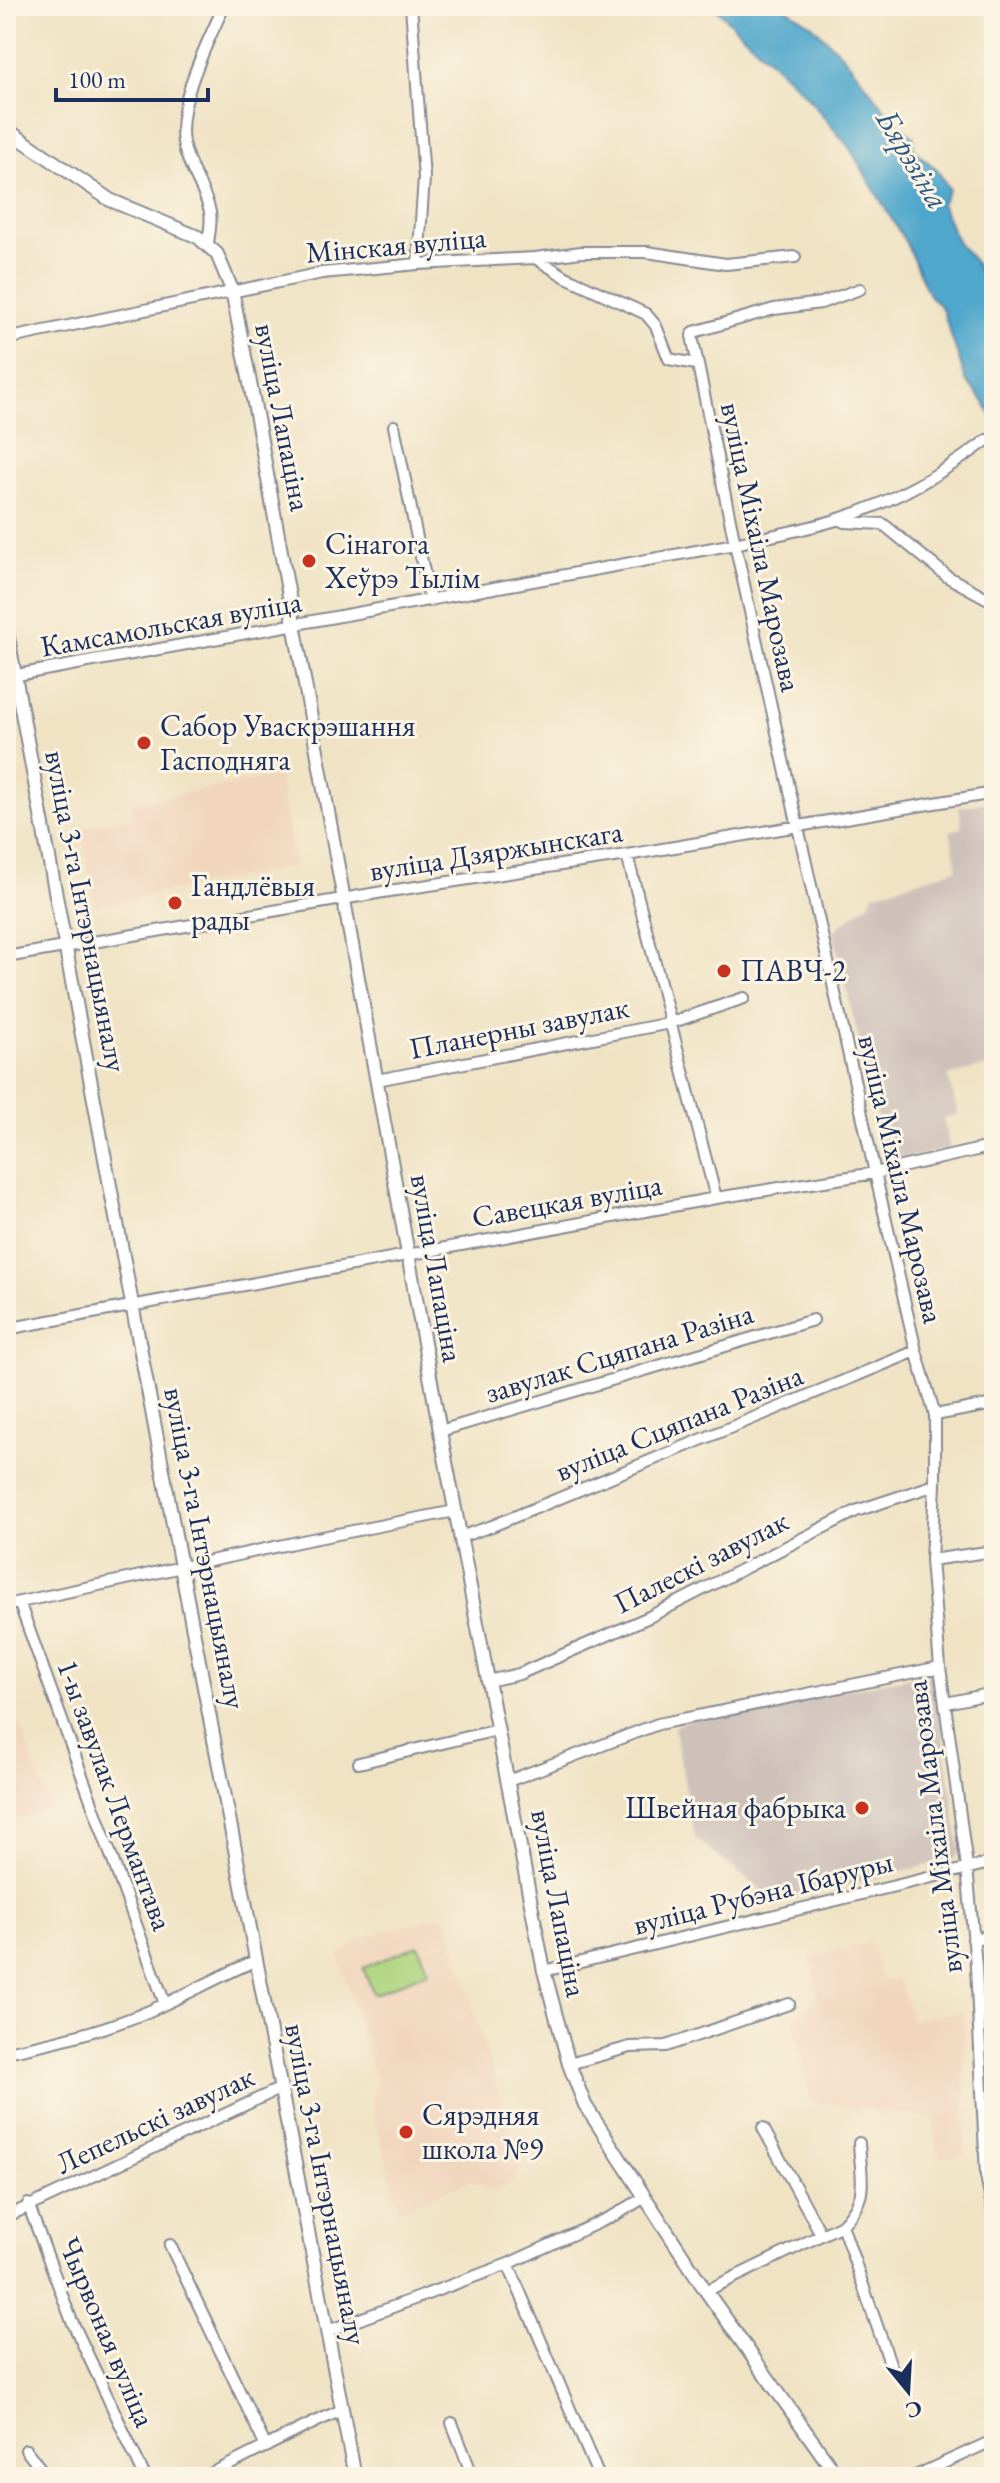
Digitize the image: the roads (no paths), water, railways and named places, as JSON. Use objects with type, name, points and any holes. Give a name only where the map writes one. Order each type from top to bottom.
[{"type":"main road","points":[[6,129],[110,200],[208,243]]},
{"type":"main road","name":"вуліца Лапаціна","points":[[208,243],[225,268],[232,290],[455,1511],[544,1971],[569,2064],[585,2105],[706,2291],[836,2476]]},
{"type":"main road","name":"вуліца 3-га Інтэрнацыяналу","points":[[6,627],[11,677],[134,1305],[355,2477]]},
{"type":"street","name":"вуліца Лапаціна","points":[[208,243],[210,213],[186,156],[182,139],[183,122],[195,72],[224,6]]},
{"type":"street","points":[[411,6],[424,178],[418,264]]},
{"type":"street","name":"Мінская вуліца","points":[[6,339],[322,273],[581,252],[647,252],[726,264],[795,257]]},
{"type":"street","points":[[535,258],[566,277],[646,314],[656,326],[669,359],[696,364]]},
{"type":"street","name":"вуліца Міхаіла Марозава","points":[[860,289],[821,303],[774,309],[694,332],[692,336],[735,544],[875,1173],[916,1351],[935,1415],[931,1560],[940,1667],[967,1867],[986,2175],[994,2218]]},
{"type":"street","points":[[394,426],[430,601]]},
{"type":"street","name":"Камсамольская вуліца","points":[[11,677],[735,544],[839,519],[919,486],[987,440]]},
{"type":"street","points":[[839,519],[883,524],[948,577],[994,602]]},
{"type":"street","name":"вуліца Дзяржынскага","points":[[6,957],[994,793]]},
{"type":"street","name":"Планерны завулак","points":[[627,855],[716,1198]]},
{"type":"street","name":"Планерны завулак","points":[[377,1080],[670,1023],[744,998]]},
{"type":"street","name":"Савецкая вуліца","points":[[6,1329],[716,1198],[875,1173],[994,1146]]},
{"type":"street","name":"завулак Сцяпана Разіна","points":[[440,1431],[813,1320]]},
{"type":"street","name":"вуліца Сцяпана Разіна","points":[[460,1537],[916,1351]]},
{"type":"street","points":[[935,1415],[994,1404]]},
{"type":"street","name":"Палескі завулак","points":[[488,1681],[519,1674],[649,1617],[856,1511],[935,1485]]},
{"type":"street","points":[[6,1605],[455,1511]]},
{"type":"street","points":[[931,1560],[994,1551]]},
{"type":"street","name":"1-ы завулак Лермантава","points":[[19,1602],[165,2004]]},
{"type":"street","points":[[508,1781],[658,1724],[940,1667]]},
{"type":"street","points":[[946,1703],[994,1693]]},
{"type":"street","points":[[359,1763],[497,1730]]},
{"type":"street","name":"вуліца Рубэна Ібаруры","points":[[544,1971],[994,1862]]},
{"type":"street","points":[[973,1939],[994,1935]]},
{"type":"street","points":[[6,2052],[112,2024],[165,2004],[257,1960]]},
{"type":"street","points":[[569,2064],[630,2047],[666,2046],[789,2004]]},
{"type":"street","name":"Лепельскі завулак","points":[[6,2217],[28,2204],[281,2088]]},
{"type":"street","points":[[982,2114],[994,2112]]},
{"type":"street","points":[[763,2128],[821,2234]]},
{"type":"street","points":[[706,2291],[842,2225],[857,2210],[862,2193],[859,2143]]},
{"type":"street","points":[[328,2331],[508,2264],[617,2214],[645,2197]]},
{"type":"street","name":"Чырвоная вуліца","points":[[28,2204],[71,2319],[145,2477]]},
{"type":"street","points":[[842,2225],[892,2369]]},
{"type":"street","points":[[170,2245],[266,2447]]},
{"type":"street","points":[[508,2264],[599,2477]]},
{"type":"street","points":[[204,2477],[229,2472],[292,2431],[342,2410]]},
{"type":"street","points":[[452,2423],[473,2477]]},
{"type":"street","points":[[913,2477],[994,2440]]},
{"type":"street","points":[[26,2450],[47,2477]]},
{"type":"water","name":"Бярэзіна","points":[[713,6],[782,6],[812,25],[844,57],[892,118],[914,138],[913,149],[937,170],[949,189],[941,204],[958,243],[974,261],[994,304],[994,423],[986,404],[966,380],[942,308],[929,295],[906,243],[849,147],[805,94]]},
{"type":"place","name":"Сінагога Хеўрэ Тылім","points":[[309,561]]},
{"type":"place","name":"Сабор Уваскрэшання Гасподняга","points":[[144,743]]},
{"type":"place","name":"Гандлёвыя рады","points":[[175,903]]},
{"type":"place","name":"ПАВЧ-2","points":[[724,971]]},
{"type":"place","name":"Швейная фабрыка","points":[[862,1808]]},
{"type":"place","name":"Сярэдняя школа №9","points":[[406,2132]]}]
